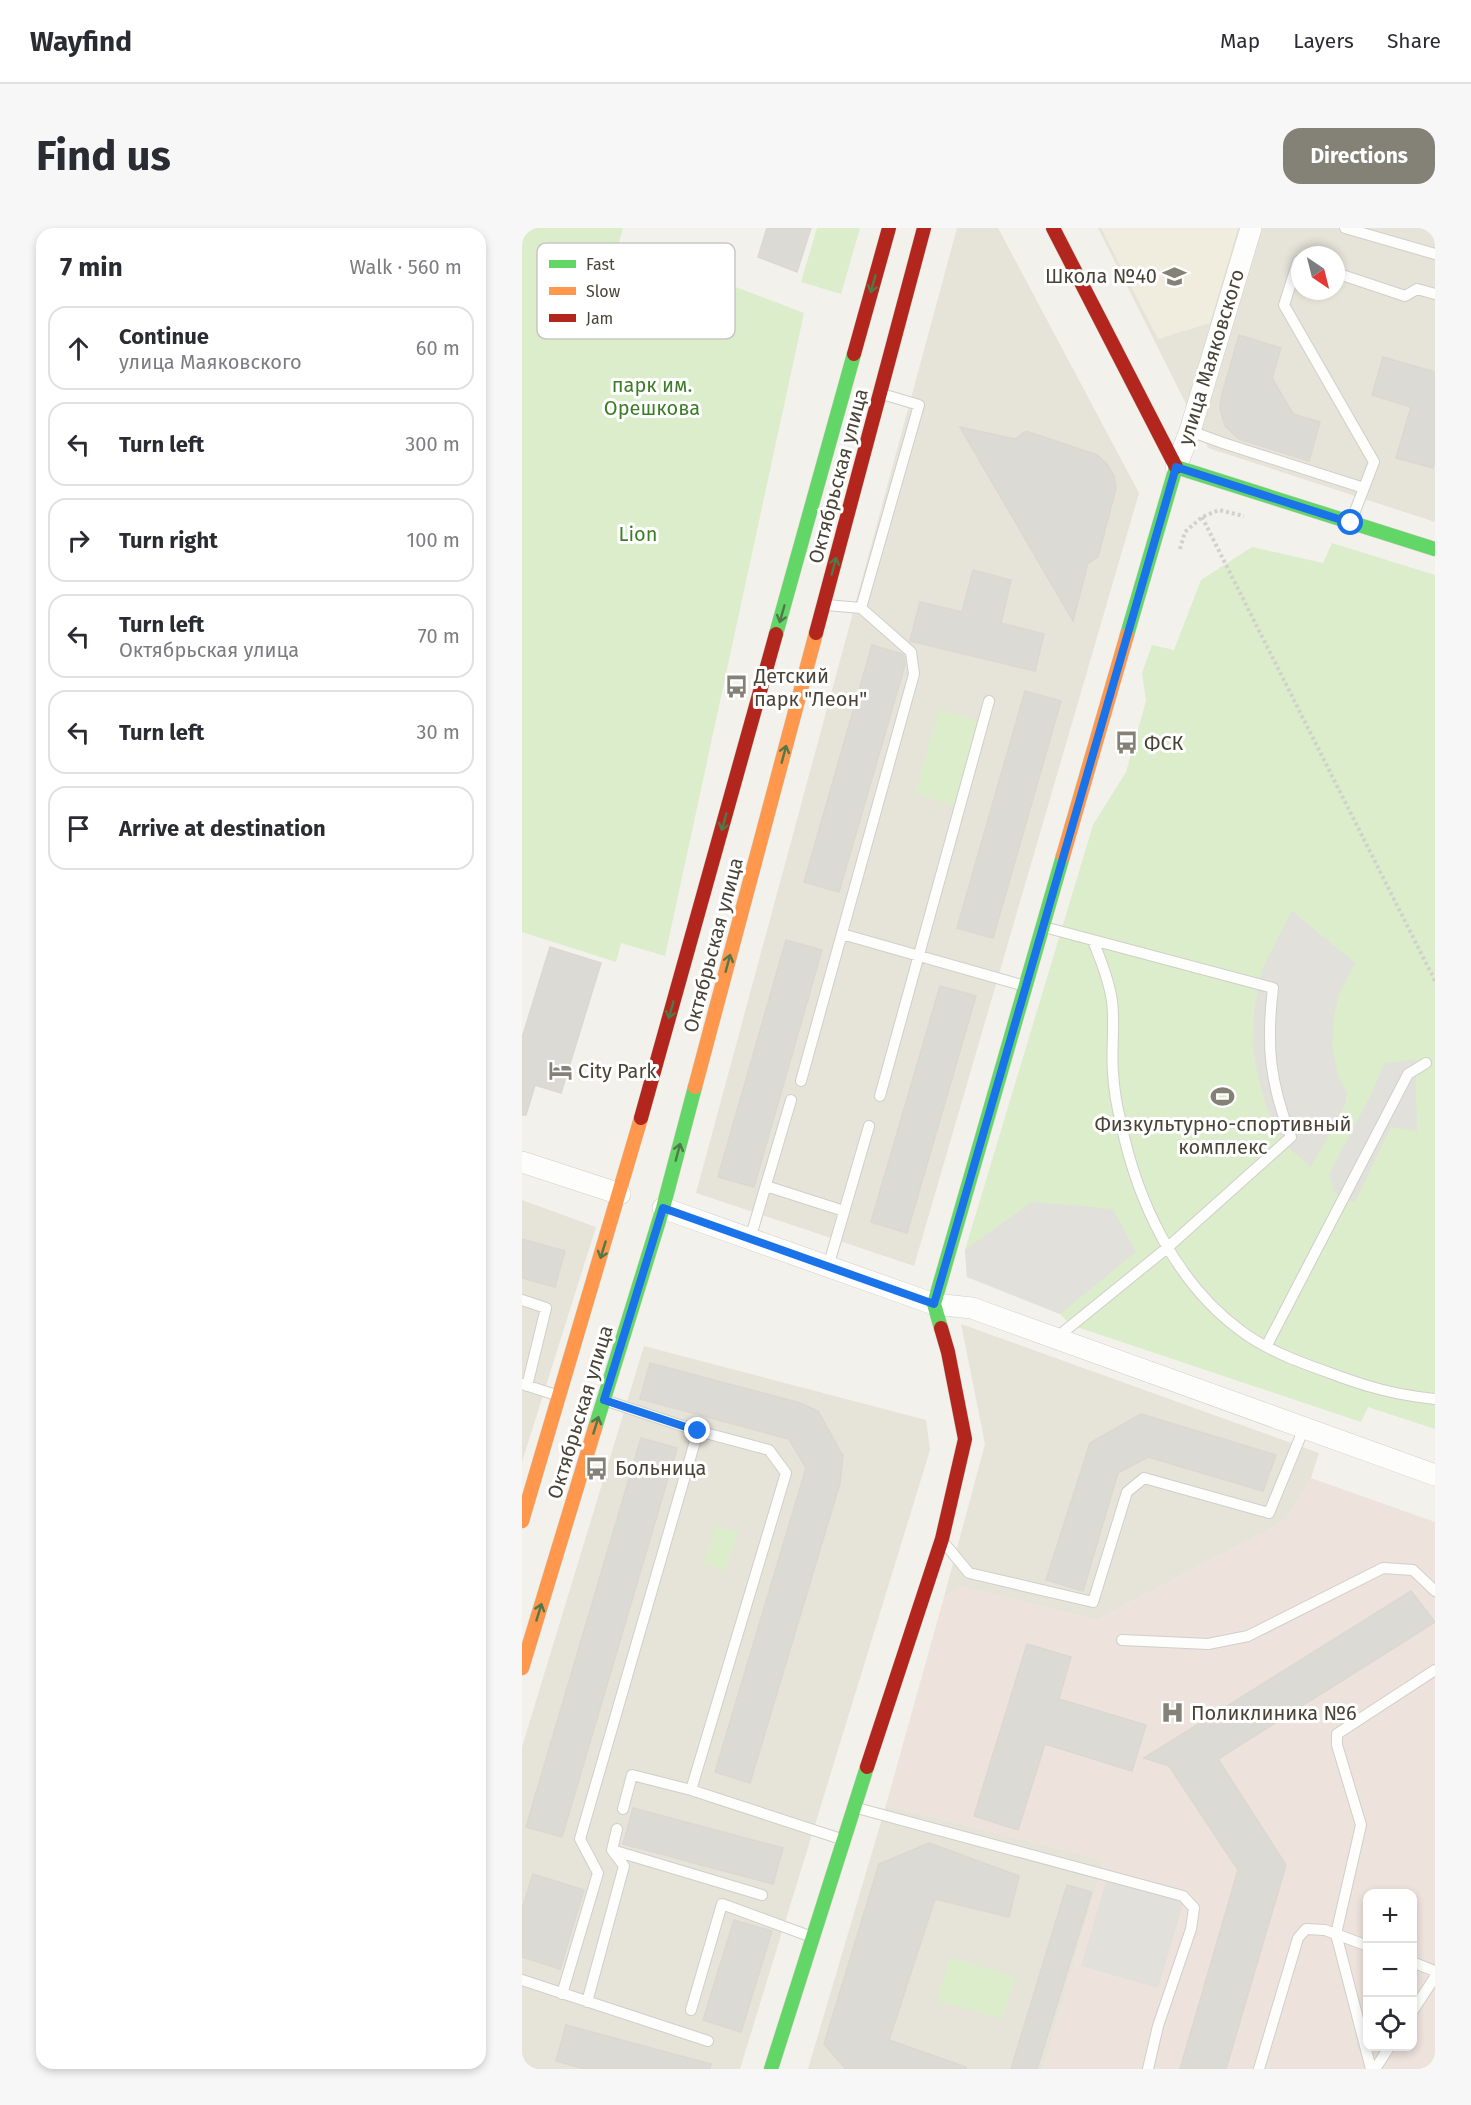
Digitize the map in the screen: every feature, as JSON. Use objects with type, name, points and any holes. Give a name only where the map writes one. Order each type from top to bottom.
[{"type":"street","name":"Октябрьская улица","points":[[522,1668],[663,1208],[768,792],[823,605],[863,388],[889,228]]},
{"type":"street","name":"Октябрьская улица","points":[[522,1521],[740,783],[863,388],[924,228]]},
{"type":"street","points":[[771,2069],[942,1539],[965,1439],[948,1352],[934,1304],[1176,467],[1053,228]]},
{"type":"street","name":"улица Маяковского","points":[[1251,228],[1190,431],[1176,467],[1435,549]]},
{"type":"street","points":[[522,1162],[620,1194]]},
{"type":"street","points":[[663,1208],[934,1304],[972,1308],[1435,1475]]},
{"type":"lane","points":[[1345,228],[1435,254]]},
{"type":"lane","points":[[1345,276],[1405,296],[1417,289],[1435,294]]},
{"type":"lane","points":[[1291,283],[1284,305],[1374,462],[1351,523]]},
{"type":"lane","points":[[861,608],[920,405],[863,388]]},
{"type":"lane","points":[[1190,431],[1364,488]]},
{"type":"lane","points":[[801,1081],[914,674],[911,652],[861,608],[823,605]]},
{"type":"lane","points":[[880,1096],[988,701]]},
{"type":"lane","points":[[1042,927],[1273,988],[1269,1041],[1273,1080],[1291,1137],[1167,1248],[1055,1338]]},
{"type":"lane","points":[[842,934],[1025,987]]},
{"type":"lane","points":[[1093,940],[1108,980],[1113,1003],[1113,1074],[1121,1124],[1149,1213],[1167,1248],[1193,1284],[1240,1330],[1284,1355],[1365,1386],[1402,1396],[1435,1399]]},
{"type":"lane","points":[[1267,1345],[1408,1074],[1426,1063]]},
{"type":"lane","points":[[750,1239],[791,1100]]},
{"type":"lane","points":[[828,1267],[869,1126]]},
{"type":"lane","points":[[766,1186],[844,1211]]},
{"type":"lane","points":[[522,1300],[546,1308],[524,1385],[559,1396]]},
{"type":"lane","points":[[604,1400],[698,1431],[769,1450],[786,1473],[691,1790]]},
{"type":"lane","points":[[942,1539],[969,1574],[1093,1602],[1127,1492],[1144,1478],[1269,1513],[1304,1428]]},
{"type":"lane","points":[[562,1994],[597,1873],[580,1839],[698,1431]]},
{"type":"lane","points":[[1122,1640],[1208,1644],[1248,1636],[1383,1568],[1413,1570],[1435,1591]]},
{"type":"lane","points":[[1373,2069],[1336,1934],[1361,1825],[1337,1745],[1337,1734],[1435,1670]]},
{"type":"lane","points":[[623,1809],[632,1775],[691,1790],[843,1840]]},
{"type":"lane","points":[[854,1807],[1183,1896],[1194,1908],[1191,1929],[1158,2026],[1148,2069]]},
{"type":"lane","points":[[612,1850],[617,1829]]},
{"type":"lane","points":[[587,2002],[624,1866],[612,1850]]},
{"type":"lane","points":[[612,1850],[762,1895]]},
{"type":"lane","points":[[691,2010],[722,1904],[813,1937]]},
{"type":"lane","points":[[1259,2069],[1298,1938],[1306,1929],[1325,1930],[1363,1944]]},
{"type":"lane","points":[[1417,1964],[1435,1971]]},
{"type":"lane","points":[[1417,2006],[1435,1977]]},
{"type":"lane","points":[[522,1980],[708,2041]]},
{"type":"lane","points":[[1373,2069],[1386,2051]]},
{"type":"path","points":[[1179,553],[1185,532],[1202,517],[1219,510],[1249,518]]},
{"type":"path","points":[[1202,517],[1435,981]]},
{"type":"shaded area","points":[[957,228],[998,228],[1139,493],[914,1266],[696,1193]]},
{"type":"shaded area","points":[[1098,228],[1435,228],[1435,522],[1208,448]]},
{"type":"shaded area","name":"Школа №40","points":[[1101,228],[1238,228],[1210,323],[1158,339]]},
{"type":"shaded area","points":[[1292,911],[1355,963],[1339,994],[1334,1017],[1332,1045],[1338,1077],[1347,1093],[1345,1105],[1311,1167],[1291,1150],[1278,1132],[1266,1106],[1253,1046],[1254,1012],[1262,969]]},
{"type":"shaded area","points":[[1415,1059],[1417,1131],[1391,1127],[1354,1203],[1334,1192],[1329,1174],[1372,1093],[1384,1064]]},
{"type":"shaded area","points":[[522,1200],[596,1227],[522,1462]]},
{"type":"shaded area","points":[[1032,1202],[1113,1209],[1136,1252],[1060,1314],[967,1277],[965,1250]]},
{"type":"shaded area","points":[[961,1324],[1319,1453],[1311,1478],[1286,1520],[1097,1620],[961,1587],[944,1597],[985,1444]]},
{"type":"shaded area","points":[[644,1346],[926,1420],[930,1450],[740,2069],[522,2069],[522,1747]]},
{"type":"shaded area","name":"Поликлиника №6","points":[[1311,1478],[1435,1522],[1435,2069],[1043,2069],[1104,1860],[886,1805],[944,1597],[961,1587],[1097,1620],[1286,1520]]},
{"type":"shaded area","points":[[886,1805],[1104,1860],[1043,2069],[808,2069]]},
{"type":"shaded area","points":[[1107,1878],[1184,1901],[1158,1988],[1081,1966]]},
{"type":"green space","name":"Lion","points":[[522,228],[623,228],[619,243],[537,243],[537,339],[735,339],[735,287],[804,313],[665,956],[621,943],[616,962],[522,932]]},
{"type":"green space","points":[[817,228],[860,228],[841,294],[801,282]]},
{"type":"green space","name":"Физкультурно-спортивный комплекс","points":[[1332,543],[1435,575],[1435,1429],[1368,1407],[1361,1422],[1071,1325],[1060,1314],[967,1277],[965,1250],[1093,825],[1126,772],[1146,701],[1142,673],[1152,645],[1174,650],[1201,580],[1252,547],[1323,563]]},
{"type":"green space","points":[[939,709],[980,722],[956,806],[915,794]]},
{"type":"green space","points":[[715,1525],[738,1532],[725,1570],[704,1564]]},
{"type":"green space","points":[[950,1957],[1015,1977],[1002,2019],[937,2000]]},
{"type":"building","points":[[767,228],[811,228],[797,272],[758,257]]},
{"type":"building","points":[[1239,335],[1281,348],[1272,378],[1293,414],[1320,422],[1309,461],[1239,439],[1225,426],[1220,409],[1221,398]]},
{"type":"building","points":[[1383,357],[1435,372],[1435,460],[1433,468],[1396,458],[1411,407],[1372,395]]},
{"type":"building","points":[[960,427],[1015,439],[1026,431],[1097,455],[1107,464],[1114,476],[1116,488],[1098,557],[1088,563],[1073,621]]},
{"type":"building","points":[[973,570],[1011,580],[1001,623],[1044,634],[1035,671],[910,641],[920,602],[962,612]]},
{"type":"building","points":[[872,645],[902,654],[905,665],[839,892],[804,882]]},
{"type":"building","points":[[1025,691],[1061,701],[993,938],[957,928]]},
{"type":"building","points":[[786,940],[822,950],[754,1187],[718,1177]]},
{"type":"building","points":[[550,947],[601,963],[561,1093],[535,1085],[526,1115],[522,1115],[522,1038]]},
{"type":"building","points":[[940,986],[976,996],[907,1233],[871,1222]]},
{"type":"building","points":[[522,1239],[565,1251],[555,1287],[522,1278]]},
{"type":"building","points":[[650,1363],[800,1403],[818,1411],[843,1456],[840,1483],[750,1783],[715,1772],[806,1468],[789,1439],[640,1399]]},
{"type":"building","points":[[1141,1414],[1276,1455],[1263,1491],[1148,1457],[1118,1473],[1083,1591],[1046,1580],[1090,1443]]},
{"type":"building","points":[[641,1438],[677,1448],[562,1837],[526,1827]]},
{"type":"building","points":[[1411,1591],[1435,1622],[1218,1759],[1286,1865],[1226,2069],[1180,2069],[1238,1870],[1169,1766],[1144,1758]]},
{"type":"building","points":[[1027,1644],[1071,1657],[1059,1699],[1146,1725],[1132,1771],[1045,1744],[1018,1830],[974,1816]]},
{"type":"building","points":[[633,1808],[783,1848],[773,1884],[623,1844]]},
{"type":"building","points":[[929,1843],[1019,1876],[1009,1917],[935,1899],[889,2040],[966,2067],[966,2069],[846,2069],[824,2044],[879,1864]]},
{"type":"building","points":[[533,1874],[584,1890],[560,1969],[522,1957],[522,1909]]},
{"type":"building","points":[[1067,1885],[1092,1892],[1037,2069],[1011,2069]]},
{"type":"building","points":[[734,1920],[772,1931],[741,2032],[703,2020]]},
{"type":"building","points":[[566,2025],[711,2064],[710,2069],[585,2069],[556,2061]]},
{"type":"traffic: fast","points":[[776,634],[854,354]]},
{"type":"traffic: fast","points":[[1176,467],[1435,549]]},
{"type":"traffic: fast","points":[[1127,635],[1176,467]]},
{"type":"traffic: fast","points":[[941,1328],[934,1304],[1063,856]]},
{"type":"traffic: fast","points":[[595,1428],[663,1208],[695,1087]]},
{"type":"traffic: fast","points":[[771,2069],[867,1767]]},
{"type":"traffic: slow","points":[[695,1087],[816,633]]},
{"type":"traffic: slow","points":[[1063,856],[1127,635]]},
{"type":"traffic: slow","points":[[522,1521],[641,1118]]},
{"type":"traffic: slow","points":[[522,1668],[595,1428]]},
{"type":"traffic: jam","points":[[854,354],[889,228]]},
{"type":"traffic: jam","points":[[816,633],[924,228]]},
{"type":"traffic: jam","points":[[1053,228],[1176,467]]},
{"type":"traffic: jam","points":[[641,1118],[776,634]]},
{"type":"traffic: jam","points":[[867,1767],[942,1539],[965,1439],[941,1328]]},
{"type":"place","name":"Школа №40","points":[[1175,276]]},
{"type":"place","name":"Детский парк \"Леон\"","points":[[736,687]]},
{"type":"place","name":"ФСК","points":[[1126,743]]},
{"type":"place","name":"City Park","points":[[560,1071]]},
{"type":"place","name":"Физкультурно-спортивный комплекс","points":[[1223,1096]]},
{"type":"place","name":"Больница","points":[[597,1468]]},
{"type":"place","name":"Поликлиника №6","points":[[1173,1713]]},
{"type":"route","points":[[698,1431],[604,1400],[663,1208],[934,1304],[1176,467],[1351,523]]},
{"type":"park label","name":"парк им. Орешкова","points":[[652,396]]}]
